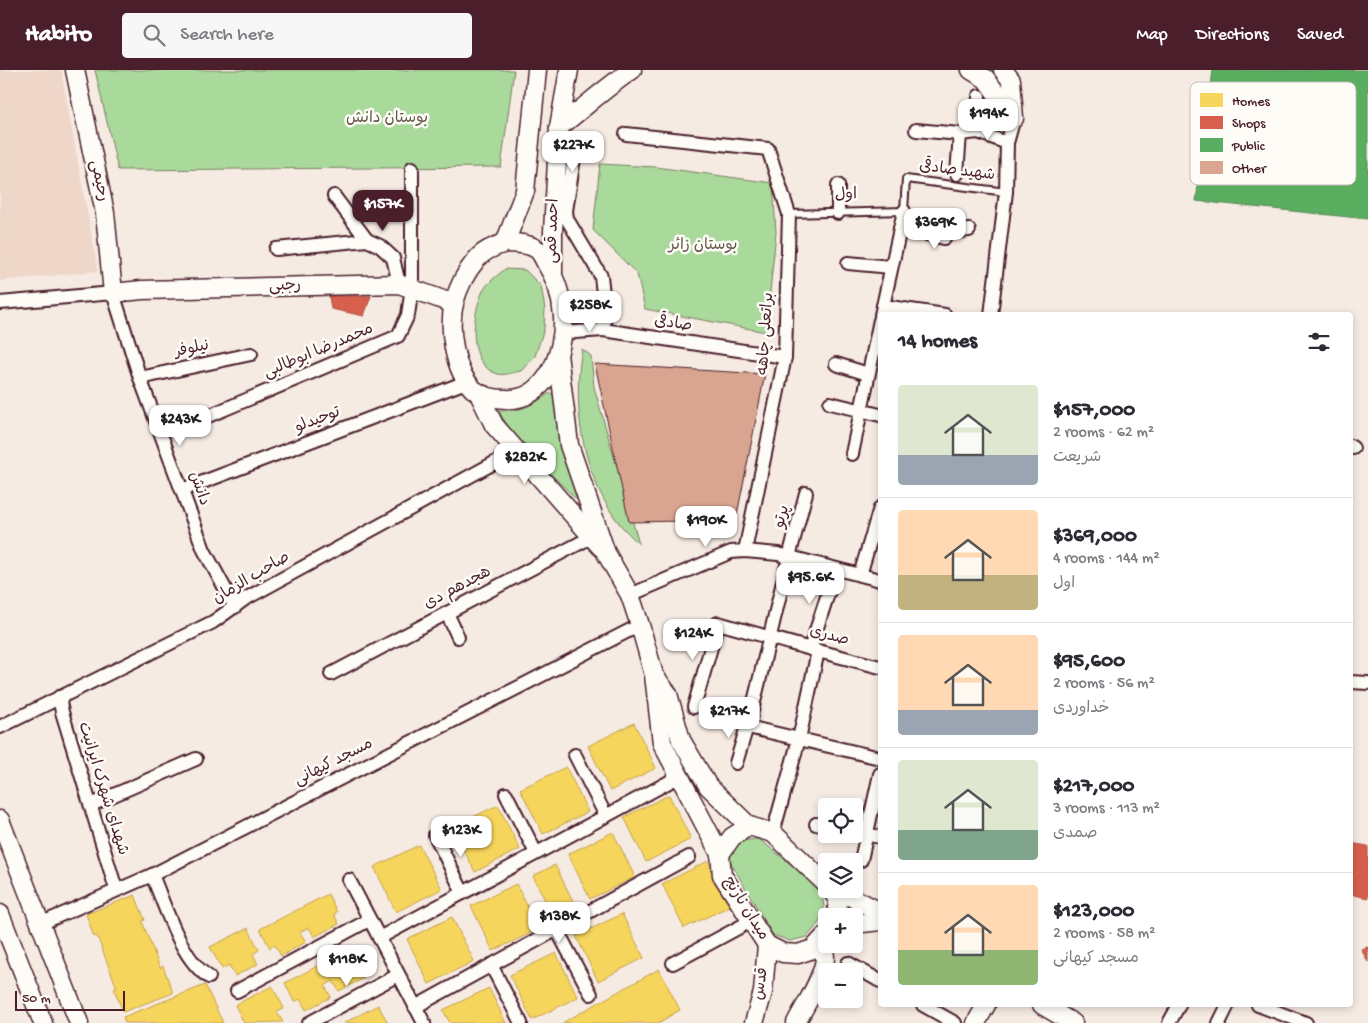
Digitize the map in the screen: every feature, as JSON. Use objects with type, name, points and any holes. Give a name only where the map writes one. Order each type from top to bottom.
[{"type":"street","name":"رحیمی","points":[[75,70],[104,213],[113,293]]},
{"type":"street","name":"احمد قمی","points":[[505,243],[525,191],[537,70]]},
{"type":"street","name":"احمد قمی","points":[[552,273],[560,127],[569,70]]},
{"type":"street","points":[[560,127],[613,82],[632,70]]},
{"type":"street","points":[[971,70],[986,79],[1014,118]]},
{"type":"street","points":[[992,312],[1006,192],[1007,143],[1014,118],[1011,80],[1003,70]]},
{"type":"street","points":[[978,132],[979,96]]},
{"type":"street","points":[[916,130],[960,134],[978,132],[1007,143]]},
{"type":"street","name":"براتعلی چاهه","points":[[626,134],[768,149],[790,214],[784,357],[745,551]]},
{"type":"street","points":[[957,174],[960,134]]},
{"type":"street","points":[[576,145],[566,211],[567,219],[601,276],[605,312],[603,330]]},
{"type":"street","points":[[405,286],[412,168]]},
{"type":"street","points":[[838,185],[838,213]]},
{"type":"street","points":[[334,196],[367,240],[380,246],[393,258],[405,286]]},
{"type":"street","points":[[904,211],[882,310],[907,312]]},
{"type":"street","points":[[900,228],[944,238],[946,233],[970,230]]},
{"type":"street","points":[[276,249],[367,240]]},
{"type":"street","points":[[472,388],[497,399],[515,400],[525,397],[539,388],[549,375],[558,354],[563,318],[560,296],[552,273],[538,250],[520,243],[505,243],[489,248],[477,258],[463,280],[454,304],[452,333],[454,348],[458,365],[494,425],[596,535]]},
{"type":"street","points":[[848,263],[892,267]]},
{"type":"street","name":"رجبی","points":[[113,293],[142,290],[405,286],[454,304]]},
{"type":"street","name":"محمدرضا ابوطالبی","points":[[206,417],[398,336],[408,315],[405,286]]},
{"type":"street","points":[[0,303],[113,293]]},
{"type":"street","name":"دانش","points":[[113,293],[140,378],[204,550],[235,607]]},
{"type":"street","name":"صادقی","points":[[562,333],[603,330],[784,357]]},
{"type":"street","points":[[852,454],[868,374],[878,342]]},
{"type":"street","name":"نیلوفر","points":[[140,378],[252,354]]},
{"type":"street","points":[[558,354],[570,445],[596,535],[630,595],[654,675],[668,694],[681,740],[708,786],[748,826],[773,833],[818,876]]},
{"type":"street","points":[[836,364],[868,374]]},
{"type":"street","name":"توحیدلو","points":[[182,490],[472,388]]},
{"type":"street","points":[[830,403],[878,414]]},
{"type":"street","name":"صاحب الزمان","points":[[0,727],[213,622],[245,599],[516,450]]},
{"type":"street","name":"پرتو","points":[[736,763],[748,724],[806,493]]},
{"type":"street","points":[[860,575],[878,515]]},
{"type":"street","name":"هجدهم دی","points":[[332,674],[596,535]]},
{"type":"street","points":[[630,595],[731,552],[745,551],[778,554],[878,580]]},
{"type":"street","points":[[773,833],[799,739],[814,650],[836,569]]},
{"type":"street","points":[[447,613],[458,637]]},
{"type":"street","points":[[694,707],[718,623],[770,638]]},
{"type":"street","name":"مسجد کیهانی","points":[[40,924],[152,874],[640,625]]},
{"type":"street","name":"صدری","points":[[770,638],[878,666]]},
{"type":"street","name":"میدان نارنج","points":[[654,675],[662,743],[720,854],[722,875],[767,945],[783,953],[798,954],[813,949],[818,944]]},
{"type":"street","points":[[1353,682],[1368,683]]},
{"type":"street","name":"شهدای شهرک ایرانیت","points":[[59,697],[116,889]]},
{"type":"street","points":[[748,724],[750,728],[878,758]]},
{"type":"street","points":[[575,755],[606,816]]},
{"type":"street","points":[[91,805],[196,759]]},
{"type":"street","points":[[379,938],[669,782],[679,774]]},
{"type":"street","points":[[863,853],[878,783]]},
{"type":"street","points":[[506,794],[536,853]]},
{"type":"street","points":[[0,820],[79,1023]]},
{"type":"street","points":[[720,854],[732,837],[748,826]]},
{"type":"street","points":[[863,834],[878,837]]},
{"type":"street","points":[[435,835],[463,892]]},
{"type":"street","points":[[415,1007],[689,857]]},
{"type":"street","points":[[152,874],[190,959],[201,972],[209,977]]},
{"type":"street","points":[[349,880],[424,1023]]},
{"type":"street","points":[[853,898],[878,911]]},
{"type":"street","points":[[0,914],[42,1023]]},
{"type":"street","points":[[237,991],[369,920]]},
{"type":"street","points":[[673,963],[751,921]]},
{"type":"street","points":[[863,923],[878,921]]},
{"type":"street","points":[[557,930],[591,994]]},
{"type":"street","name":"قدس","points":[[754,1023],[763,992],[767,945]]},
{"type":"street","points":[[796,1023],[824,965],[825,953]]},
{"type":"street","points":[[491,966],[521,1023]]},
{"type":"street","points":[[863,971],[878,980]]},
{"type":"street","points":[[309,1023],[398,975]]},
{"type":"street","points":[[927,1007],[956,1023]]},
{"type":"street","points":[[976,1023],[985,1007]]},
{"type":"street","points":[[1045,1007],[1073,1023]]},
{"type":"street","points":[[1169,1023],[1178,1007]]},
{"type":"street","points":[[1219,1023],[1227,1007]]},
{"type":"street","points":[[1262,1007],[1277,1014],[1306,1023]]},
{"type":"lane","name":"شهید صادقی","points":[[904,211],[906,179],[1006,192]]},
{"type":"lane","name":"اول","points":[[790,214],[904,211]]},
{"type":"shaded area","points":[[0,70],[61,70],[98,271],[0,281]]},
{"type":"green space","name":"بوستان دانش","points":[[95,70],[514,70],[501,167],[118,170]]},
{"type":"green space","name":"بوستان زائر","points":[[600,164],[656,167],[773,183],[776,232],[766,332],[645,309],[637,274],[593,230]]},
{"type":"green space","points":[[505,269],[525,270],[541,286],[545,309],[544,329],[535,356],[521,371],[498,374],[488,369],[476,350],[474,325],[483,291]]},
{"type":"green space","points":[[582,349],[591,356],[594,387],[639,544],[618,522],[604,499],[587,458],[579,415],[579,371]]},
{"type":"green space","points":[[550,393],[555,395],[563,450],[578,501],[525,448],[499,412],[524,408]]},
{"type":"green space","points":[[759,839],[818,886],[818,898],[823,898],[824,907],[818,908],[818,924],[807,937],[790,941],[773,935],[728,858],[739,841]]},
{"type":"building: Homes","points":[[634,723],[656,768],[610,791],[588,746]]},
{"type":"building: Homes","points":[[566,767],[588,812],[543,834],[520,789]]},
{"type":"building: Homes","points":[[669,795],[691,839],[646,862],[624,817]]},
{"type":"building: Homes","points":[[498,805],[520,849],[475,872],[452,827]]},
{"type":"building: Homes","points":[[613,832],[635,877],[590,899],[568,854]]},
{"type":"building: Homes","points":[[419,845],[442,889],[396,912],[374,867]]},
{"type":"building: Homes","points":[[708,861],[730,906],[684,928],[662,884]]},
{"type":"building: Homes","points":[[555,865],[576,907],[554,918],[533,876]]},
{"type":"building: Homes","points":[[516,884],[539,929],[493,951],[471,906]]},
{"type":"building: Homes","points":[[328,894],[337,912],[334,914],[339,924],[314,937],[309,927],[300,932],[306,942],[281,956],[275,945],[270,948],[260,929]]},
{"type":"building: Homes","points":[[135,895],[145,920],[142,921],[160,968],[163,966],[173,993],[123,1012],[114,989],[117,988],[97,936],[94,937],[86,914]]},
{"type":"building: Homes","points":[[622,914],[644,958],[598,981],[576,936]]},
{"type":"building: Homes","points":[[452,917],[474,961],[429,984],[407,939]]},
{"type":"building: Homes","points":[[248,928],[259,950],[253,954],[258,964],[235,976],[229,965],[222,969],[210,947]]},
{"type":"building: Homes","points":[[352,948],[362,966],[358,968],[364,978],[339,991],[333,981],[325,986],[331,997],[306,1010],[300,999],[294,1002],[285,983]]},
{"type":"building: Homes","points":[[556,953],[578,997],[532,1020],[510,975]]},
{"type":"building: Homes","points":[[659,969],[680,1010],[658,1023],[562,1023]]},
{"type":"building: Homes","points":[[205,985],[223,1023],[125,1023],[123,1017]]},
{"type":"building: Homes","points":[[272,986],[284,1008],[277,1012],[283,1022],[244,1023],[235,1005]]},
{"type":"building: Homes","points":[[489,988],[506,1023],[450,1023],[443,1010]]},
{"type":"building: Homes","points":[[378,1005],[388,1023],[344,1023]]},
{"type":"building: Shops","points":[[329,296],[371,296],[364,316],[331,309]]},
{"type":"building: Shops","points":[[1353,844],[1368,846],[1368,898],[1353,895]]},
{"type":"building: Shops","points":[[1368,947],[1368,962],[1361,949]]},
{"type":"building: Public","points":[[1213,70],[1368,70],[1368,219],[1196,201],[1198,185],[1356,185],[1356,82],[1211,82]]},
{"type":"building: Other","points":[[595,364],[765,374],[737,515],[683,521],[629,522]]}]
